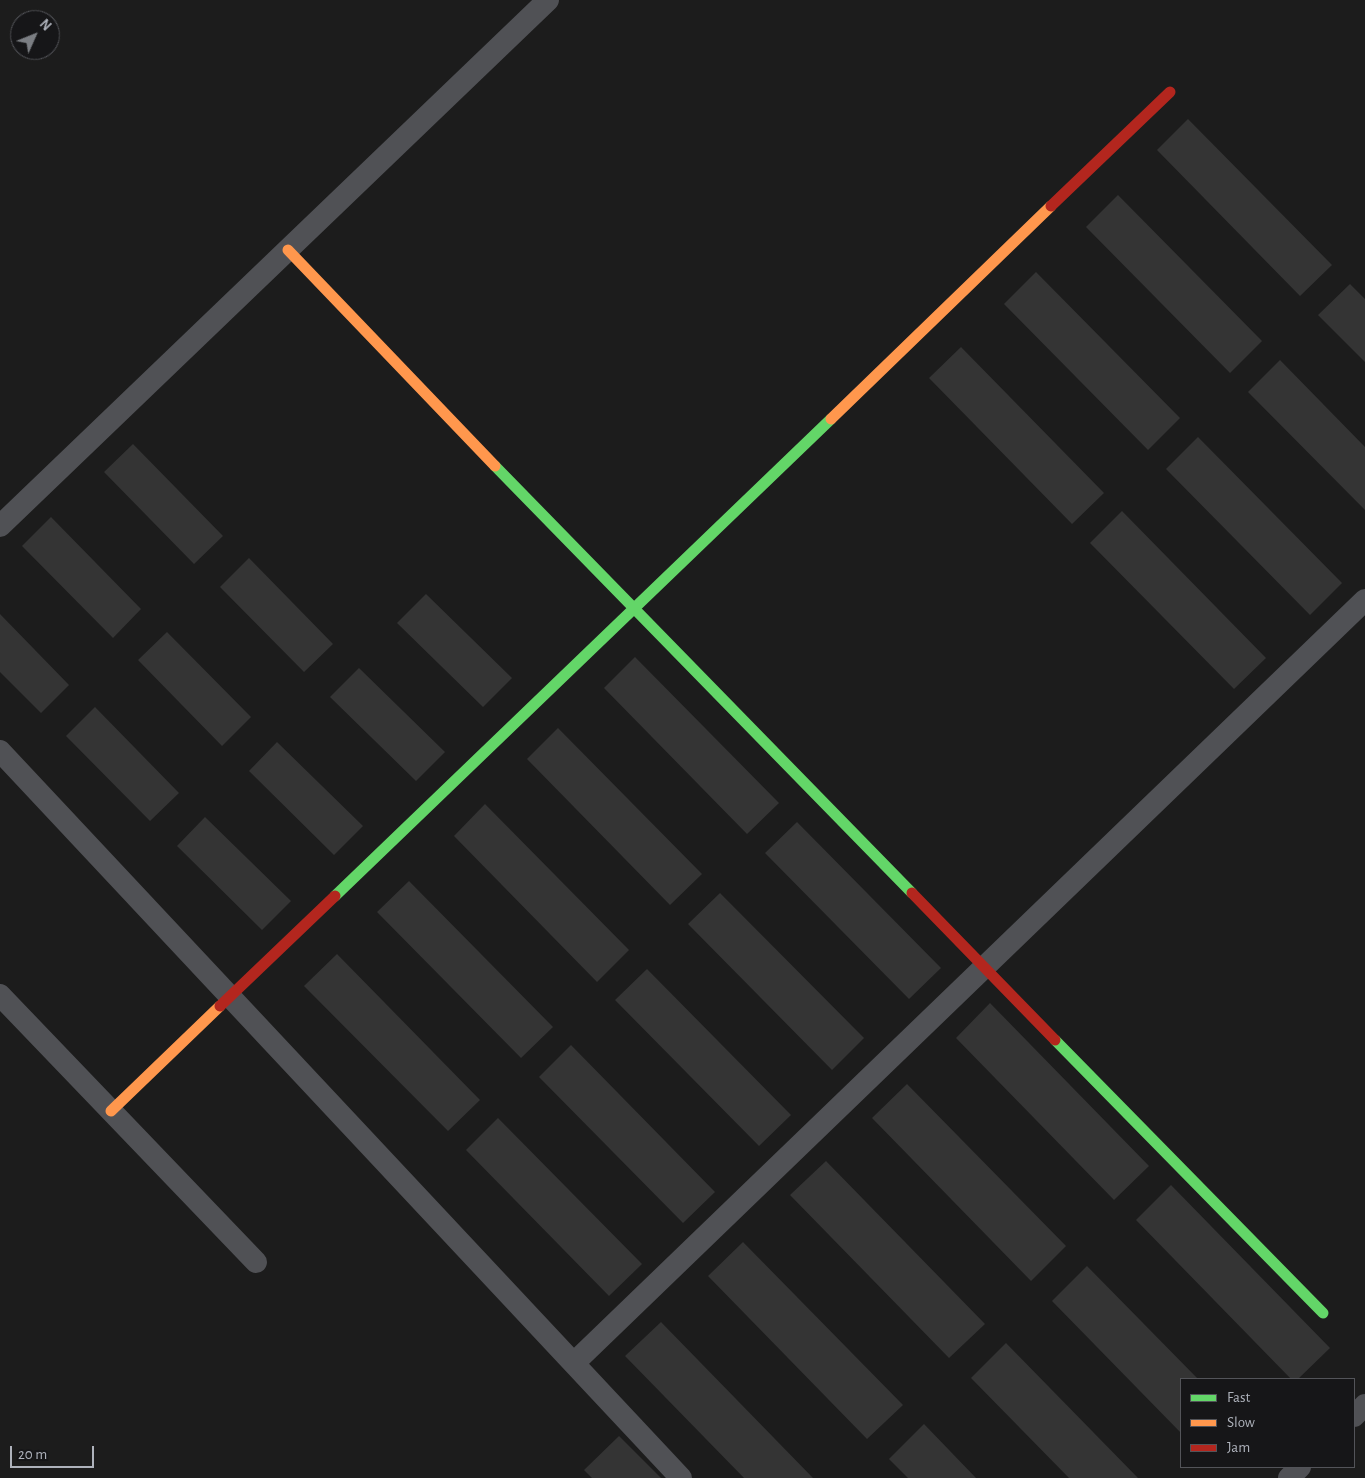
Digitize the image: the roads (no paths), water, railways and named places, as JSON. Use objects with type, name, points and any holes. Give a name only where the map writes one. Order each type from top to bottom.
[{"type":"street","points":[[0,526],[548,0]]},
{"type":"street","points":[[111,1111],[1170,92]]},
{"type":"street","points":[[288,250],[633,609],[1323,1313]]},
{"type":"street","points":[[574,1364],[1365,600]]},
{"type":"street","points":[[0,752],[681,1478]]},
{"type":"street","points":[[0,995],[256,1262]]},
{"type":"street","points":[[1355,1415],[1365,1405]]},
{"type":"street","points":[[1289,1478],[1299,1468]]}]
